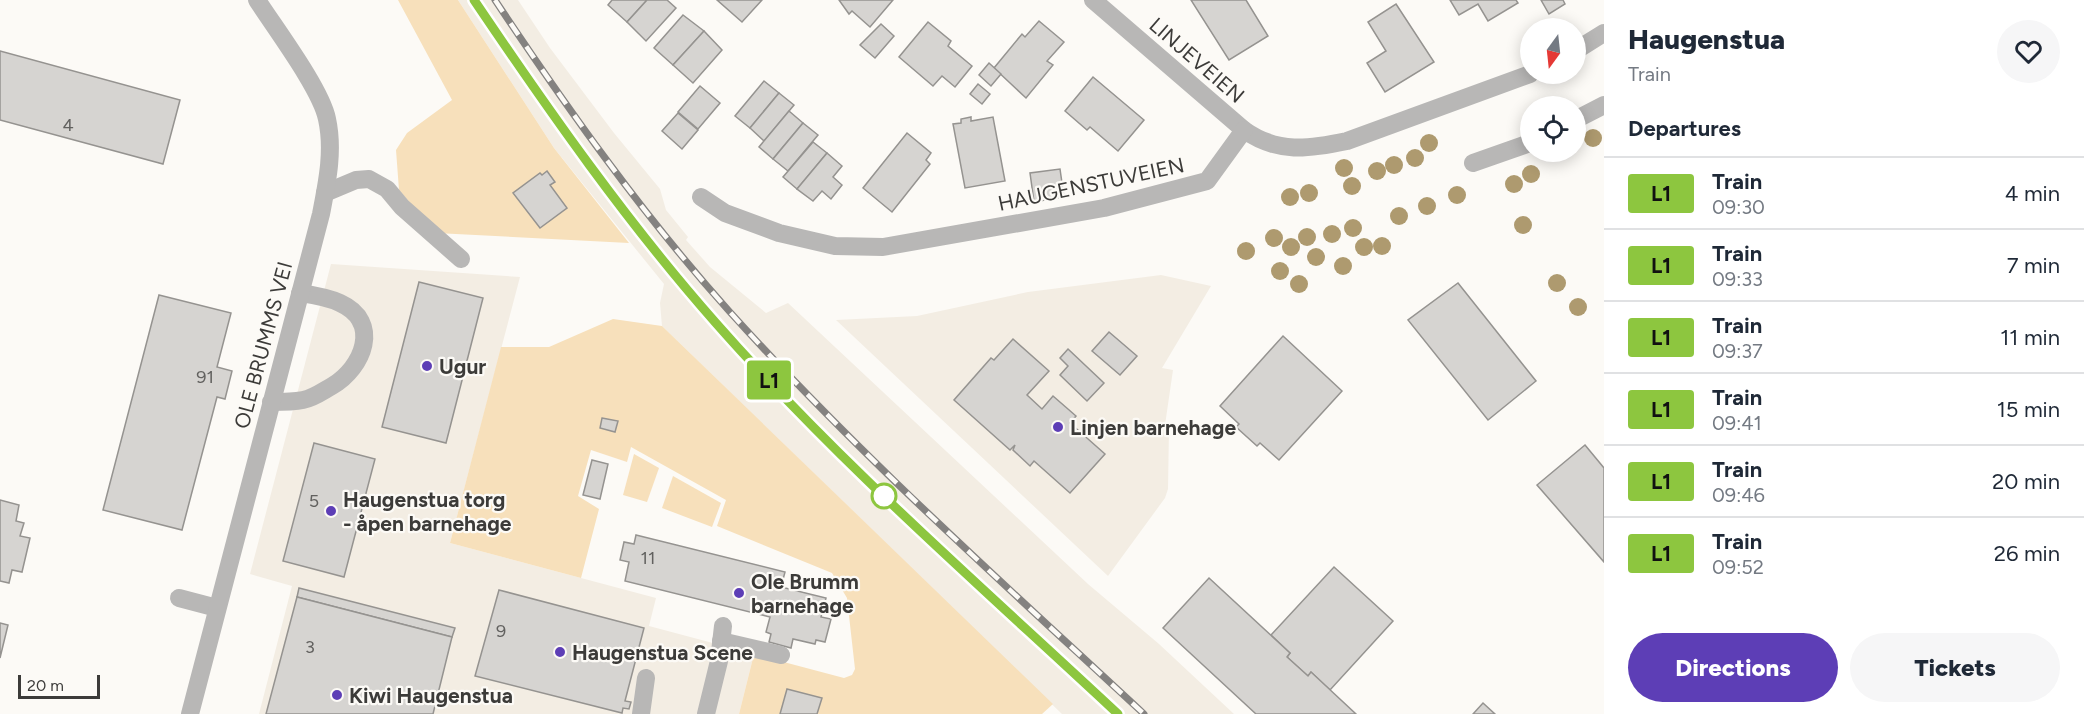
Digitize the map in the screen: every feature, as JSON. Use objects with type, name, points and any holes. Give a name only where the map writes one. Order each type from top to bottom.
[{"type":"street","name":"OLE BRUMMS VEI","points":[[190,714],[325,193],[330,152],[327,117],[321,101],[257,0]]},
{"type":"street","name":"LINJEVEIEN","points":[[1093,0],[1244,130]]},
{"type":"street","points":[[1586,44],[1604,33]]},
{"type":"street","points":[[1244,130],[1267,144],[1298,150],[1316,148],[1347,141],[1520,78]]},
{"type":"street","points":[[1586,114],[1604,105]]},
{"type":"street","name":"HAUGENSTUVEIEN","points":[[701,197],[725,213],[779,233],[835,246],[883,247],[1104,208],[1207,181],[1244,130]]},
{"type":"street","points":[[1473,163],[1520,147]]},
{"type":"street","points":[[325,193],[356,180],[369,179],[387,189],[402,207],[461,260]]},
{"type":"street","points":[[271,402],[303,400],[315,396],[346,378],[363,351],[361,324],[354,312],[341,303],[317,295],[300,293]]},
{"type":"street","points":[[179,598],[217,608]]},
{"type":"street","points":[[706,714],[722,634],[782,655]]},
{"type":"street","points":[[641,714],[646,678]]},
{"type":"shaded area","points":[[398,0],[458,0],[554,148],[629,243],[436,233],[399,190],[396,150],[407,133],[452,100]]},
{"type":"shaded area","points":[[458,0],[518,0],[550,48],[614,133],[660,189],[666,210],[688,237],[686,240],[710,267],[766,313],[788,303],[1088,584],[1159,644],[1234,714],[1062,714],[662,326],[660,303],[664,284],[554,148]]},
{"type":"shaded area","points":[[331,264],[520,277],[450,543],[656,598],[649,626],[754,654],[739,714],[259,714],[292,586],[250,574]]},
{"type":"shaded area","name":"Linjen barnehage","points":[[1161,275],[1211,286],[1162,368],[1173,370],[1165,425],[1169,428],[1168,489],[1165,498],[1108,576],[836,320],[917,316],[1028,292]]},
{"type":"shaded area","points":[[613,319],[662,326],[1053,704],[1042,714],[739,714],[754,654],[844,678],[852,675],[855,669],[847,598],[832,573],[717,526],[726,500],[631,447],[627,462],[591,450],[578,496],[599,509],[581,578],[450,543],[501,347],[549,347]]},
{"type":"shaded area","points":[[634,454],[659,468],[647,502],[623,495]]},
{"type":"shaded area","points":[[673,476],[721,503],[712,527],[662,508]]},
{"type":"building","points":[[612,0],[647,0],[627,22],[608,5]]},
{"type":"building","points":[[647,0],[667,0],[676,8],[646,41],[627,22]]},
{"type":"building","points":[[717,0],[762,0],[742,22]]},
{"type":"building","points":[[839,0],[893,0],[870,27],[852,11],[849,14]]},
{"type":"building","points":[[1191,0],[1246,0],[1268,36],[1229,60]]},
{"type":"building","points":[[1450,0],[1516,0],[1518,3],[1488,21],[1478,4],[1459,15]]},
{"type":"building","points":[[1541,0],[1563,0],[1565,4],[1549,14]]},
{"type":"building","points":[[1396,4],[1434,62],[1385,92],[1367,63],[1386,51],[1368,22]]},
{"type":"building","points":[[683,15],[704,31],[673,65],[654,48]]},
{"type":"building","points":[[1039,21],[1064,42],[1047,61],[1053,65],[1026,98],[994,68],[1022,34],[1025,37]]},
{"type":"building","points":[[928,22],[951,41],[948,46],[972,66],[955,87],[942,76],[933,86],[899,57]]},
{"type":"building","points":[[881,24],[894,36],[875,58],[860,45]]},
{"type":"building","points":[[704,31],[722,50],[693,83],[673,65]]},
{"type":"building","points":[[0,51],[180,100],[163,164],[0,120]]},
{"type":"building","points":[[989,63],[1001,74],[991,86],[979,75]]},
{"type":"building","points":[[1093,77],[1144,120],[1118,151],[1090,127],[1087,130],[1065,111]]},
{"type":"building","points":[[764,81],[779,93],[750,128],[735,116]]},
{"type":"building","points":[[978,84],[990,94],[982,104],[970,94]]},
{"type":"building","points":[[700,86],[720,103],[698,129],[678,112]]},
{"type":"building","points":[[779,93],[794,105],[764,141],[750,128]]},
{"type":"building","points":[[789,111],[803,123],[773,159],[759,147]]},
{"type":"building","points":[[678,113],[698,130],[682,149],[662,131]]},
{"type":"building","points":[[971,117],[971,121],[993,117],[1005,181],[965,188],[953,124],[961,123],[961,119]]},
{"type":"building","points":[[803,123],[818,135],[788,171],[773,159]]},
{"type":"building","points":[[907,133],[931,153],[926,160],[930,164],[892,212],[863,188]]},
{"type":"building","points":[[813,142],[827,153],[797,189],[783,177]]},
{"type":"building","points":[[827,153],[842,166],[833,177],[842,185],[831,199],[822,191],[813,201],[797,189]]},
{"type":"building","points":[[1060,169],[1064,197],[1034,202],[1030,173]]},
{"type":"building","points":[[547,171],[555,182],[550,185],[567,208],[540,228],[513,193],[540,173],[542,175]]},
{"type":"building","points":[[419,282],[483,298],[446,443],[382,427]]},
{"type":"building","points":[[1458,283],[1536,381],[1488,420],[1408,320]]},
{"type":"building","points":[[159,295],[231,313],[217,367],[232,371],[225,399],[217,397],[182,530],[103,510]]},
{"type":"building","points":[[1109,332],[1137,356],[1120,375],[1092,351]]},
{"type":"building","points":[[1283,336],[1342,391],[1279,460],[1260,443],[1257,446],[1236,427],[1239,424],[1220,406]]},
{"type":"building","points":[[1013,339],[1049,371],[1027,395],[1042,409],[1053,396],[1076,416],[1070,423],[1105,454],[1070,493],[1034,461],[1030,466],[1013,450],[1015,445],[1010,450],[954,400],[991,358],[994,360]]},
{"type":"building","points":[[1068,349],[1104,383],[1087,401],[1060,375],[1068,366],[1060,358]]},
{"type":"building","points":[[602,418],[618,421],[615,432],[600,428]]},
{"type":"building","points":[[314,443],[375,459],[344,577],[283,561]]},
{"type":"building","points":[[1585,445],[1604,468],[1604,562],[1537,485]]},
{"type":"building","points":[[592,460],[608,464],[600,499],[583,495]]},
{"type":"building","points":[[0,500],[19,505],[16,521],[24,523],[20,536],[30,538],[22,572],[12,570],[9,583],[0,581]]},
{"type":"building","name":"Ole Brumm barnehage","points":[[636,535],[785,572],[781,587],[826,598],[821,617],[831,619],[825,642],[816,640],[815,644],[793,639],[791,648],[769,642],[771,634],[766,632],[770,617],[625,581],[629,562],[620,560],[624,542],[634,544]]},
{"type":"building","points":[[1334,567],[1393,621],[1330,690],[1311,672],[1308,676],[1287,657],[1290,653],[1271,635]]},
{"type":"building","points":[[1209,578],[1290,653],[1287,657],[1308,676],[1311,672],[1356,714],[1256,714],[1163,628]]},
{"type":"building","points":[[299,588],[455,628],[452,637],[297,597]]},
{"type":"building","name":"Haugenstua Scene","points":[[499,590],[644,628],[625,701],[631,702],[629,709],[623,708],[622,713],[475,676]]},
{"type":"building","points":[[297,597],[452,637],[433,714],[266,714]]},
{"type":"building","points":[[0,623],[8,625],[0,658]]},
{"type":"building","points":[[787,689],[822,698],[817,714],[780,714]]},
{"type":"building","points":[[1483,703],[1495,714],[1473,714]]},
{"type":"railway","points":[[474,0],[589,165],[650,245],[715,322],[762,374],[861,474],[1118,714]]},
{"type":"railway","points":[[495,0],[606,160],[666,237],[729,311],[828,416],[880,467],[1144,714]]},
{"type":"train","name":"L1","points":[[474,0],[602,184],[716,324],[829,442],[944,553],[1118,714]]},
{"type":"place","name":"Ugur","points":[[427,366]]},
{"type":"place","name":"Linjen barnehage","points":[[1058,427]]},
{"type":"place","name":"Haugenstua torg - åpen barnehage","points":[[331,511]]},
{"type":"place","name":"Ole Brumm barnehage","points":[[739,593]]},
{"type":"place","name":"Haugenstua Scene","points":[[560,652]]},
{"type":"place","name":"Kiwi Haugenstua","points":[[337,695]]}]
